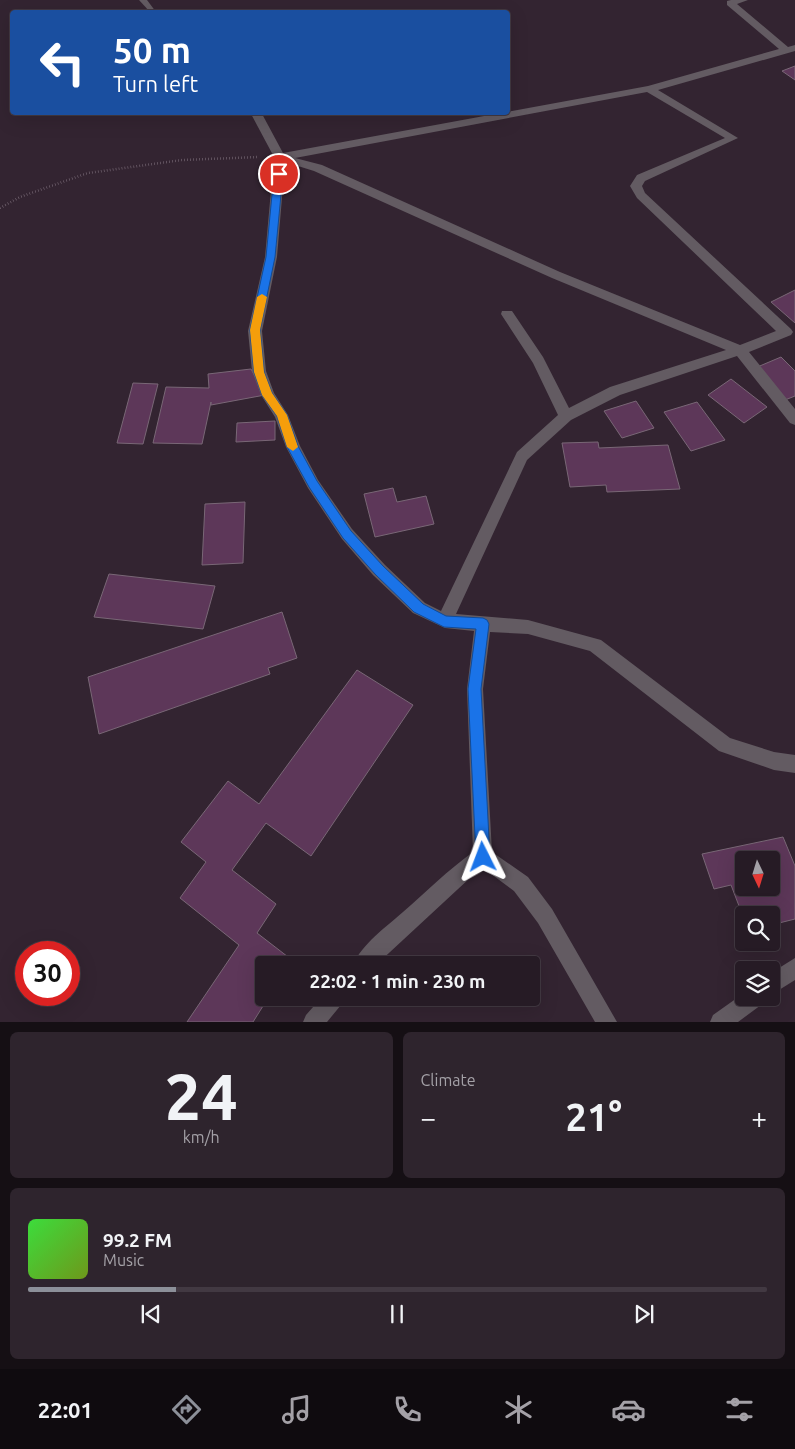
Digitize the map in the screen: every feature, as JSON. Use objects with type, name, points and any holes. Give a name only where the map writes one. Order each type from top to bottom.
[{"type":"street","points":[[743,0],[730,3],[790,49]]},
{"type":"street","points":[[510,114],[649,88],[790,49]]},
{"type":"street","points":[[649,88],[733,138],[641,178],[636,186],[641,195],[791,335]]},
{"type":"street","points":[[257,115],[280,157],[271,257],[255,330],[259,372],[268,395],[281,415],[293,447],[313,484],[347,534],[379,570],[418,608],[444,621],[528,627],[595,645],[725,745],[774,761],[795,764]]},
{"type":"street","points":[[280,157],[505,115]]},
{"type":"street","points":[[280,157],[318,168],[556,275],[740,350],[795,419]]},
{"type":"street","points":[[507,314],[538,361],[566,416]]},
{"type":"street","points":[[444,621],[522,456],[566,416],[615,390],[791,335]]},
{"type":"street","points":[[483,624],[475,689],[483,857]]},
{"type":"street","points":[[371,956],[457,876],[483,857]]},
{"type":"street","points":[[483,857],[521,884],[540,910],[607,1022]]},
{"type":"street","points":[[780,979],[795,968]]},
{"type":"street","points":[[313,1022],[327,1006]]},
{"type":"street","points":[[720,1022],[743,1006]]},
{"type":"lane","points":[[142,0],[151,10]]},
{"type":"path","points":[[0,208],[20,197],[88,173],[182,160],[280,157]]},
{"type":"building","points":[[795,66],[795,80],[782,71]]},
{"type":"building","points":[[795,290],[795,323],[771,302]]},
{"type":"building","points":[[781,357],[795,371],[795,396],[785,400],[755,368]]},
{"type":"building","points":[[251,369],[265,395],[211,405],[211,402],[202,444],[153,443],[166,387],[209,388],[208,374]]},
{"type":"building","points":[[731,379],[767,407],[744,423],[708,395]]},
{"type":"building","points":[[133,383],[158,384],[143,444],[117,443]]},
{"type":"building","points":[[636,401],[654,428],[622,438],[604,411]]},
{"type":"building","points":[[697,402],[725,440],[691,451],[664,412]]},
{"type":"building","points":[[275,421],[275,440],[236,442],[237,423]]},
{"type":"building","points":[[598,442],[599,448],[668,445],[680,489],[607,492],[606,485],[570,487],[562,443]]},
{"type":"building","points":[[393,488],[397,502],[426,496],[434,524],[375,537],[364,494]]},
{"type":"building","points":[[245,502],[243,563],[202,565],[205,504]]},
{"type":"building","points":[[109,574],[215,586],[203,629],[94,617]]},
{"type":"building","points":[[282,612],[297,658],[268,668],[270,674],[99,734],[88,677]]},
{"type":"building","points":[[357,670],[413,705],[311,856],[266,823],[232,870],[276,904],[257,933],[287,956],[255,956],[255,1006],[263,1006],[253,1022],[187,1022],[239,945],[180,898],[206,862],[181,842],[228,781],[259,804]]},
{"type":"building","points":[[783,837],[795,866],[795,919],[780,923],[780,906],[739,906],[735,896],[780,896],[780,851],[735,851],[735,895],[731,885],[714,889],[702,854]]},
{"type":"slow traffic","points":[[262,297],[255,330],[259,372],[268,395],[281,415],[293,447]]},
{"type":"route","points":[[279,174],[271,257],[255,330],[259,372],[268,395],[281,415],[293,447],[313,484],[347,534],[379,570],[418,608],[444,621],[483,624],[475,689],[483,857]]}]
